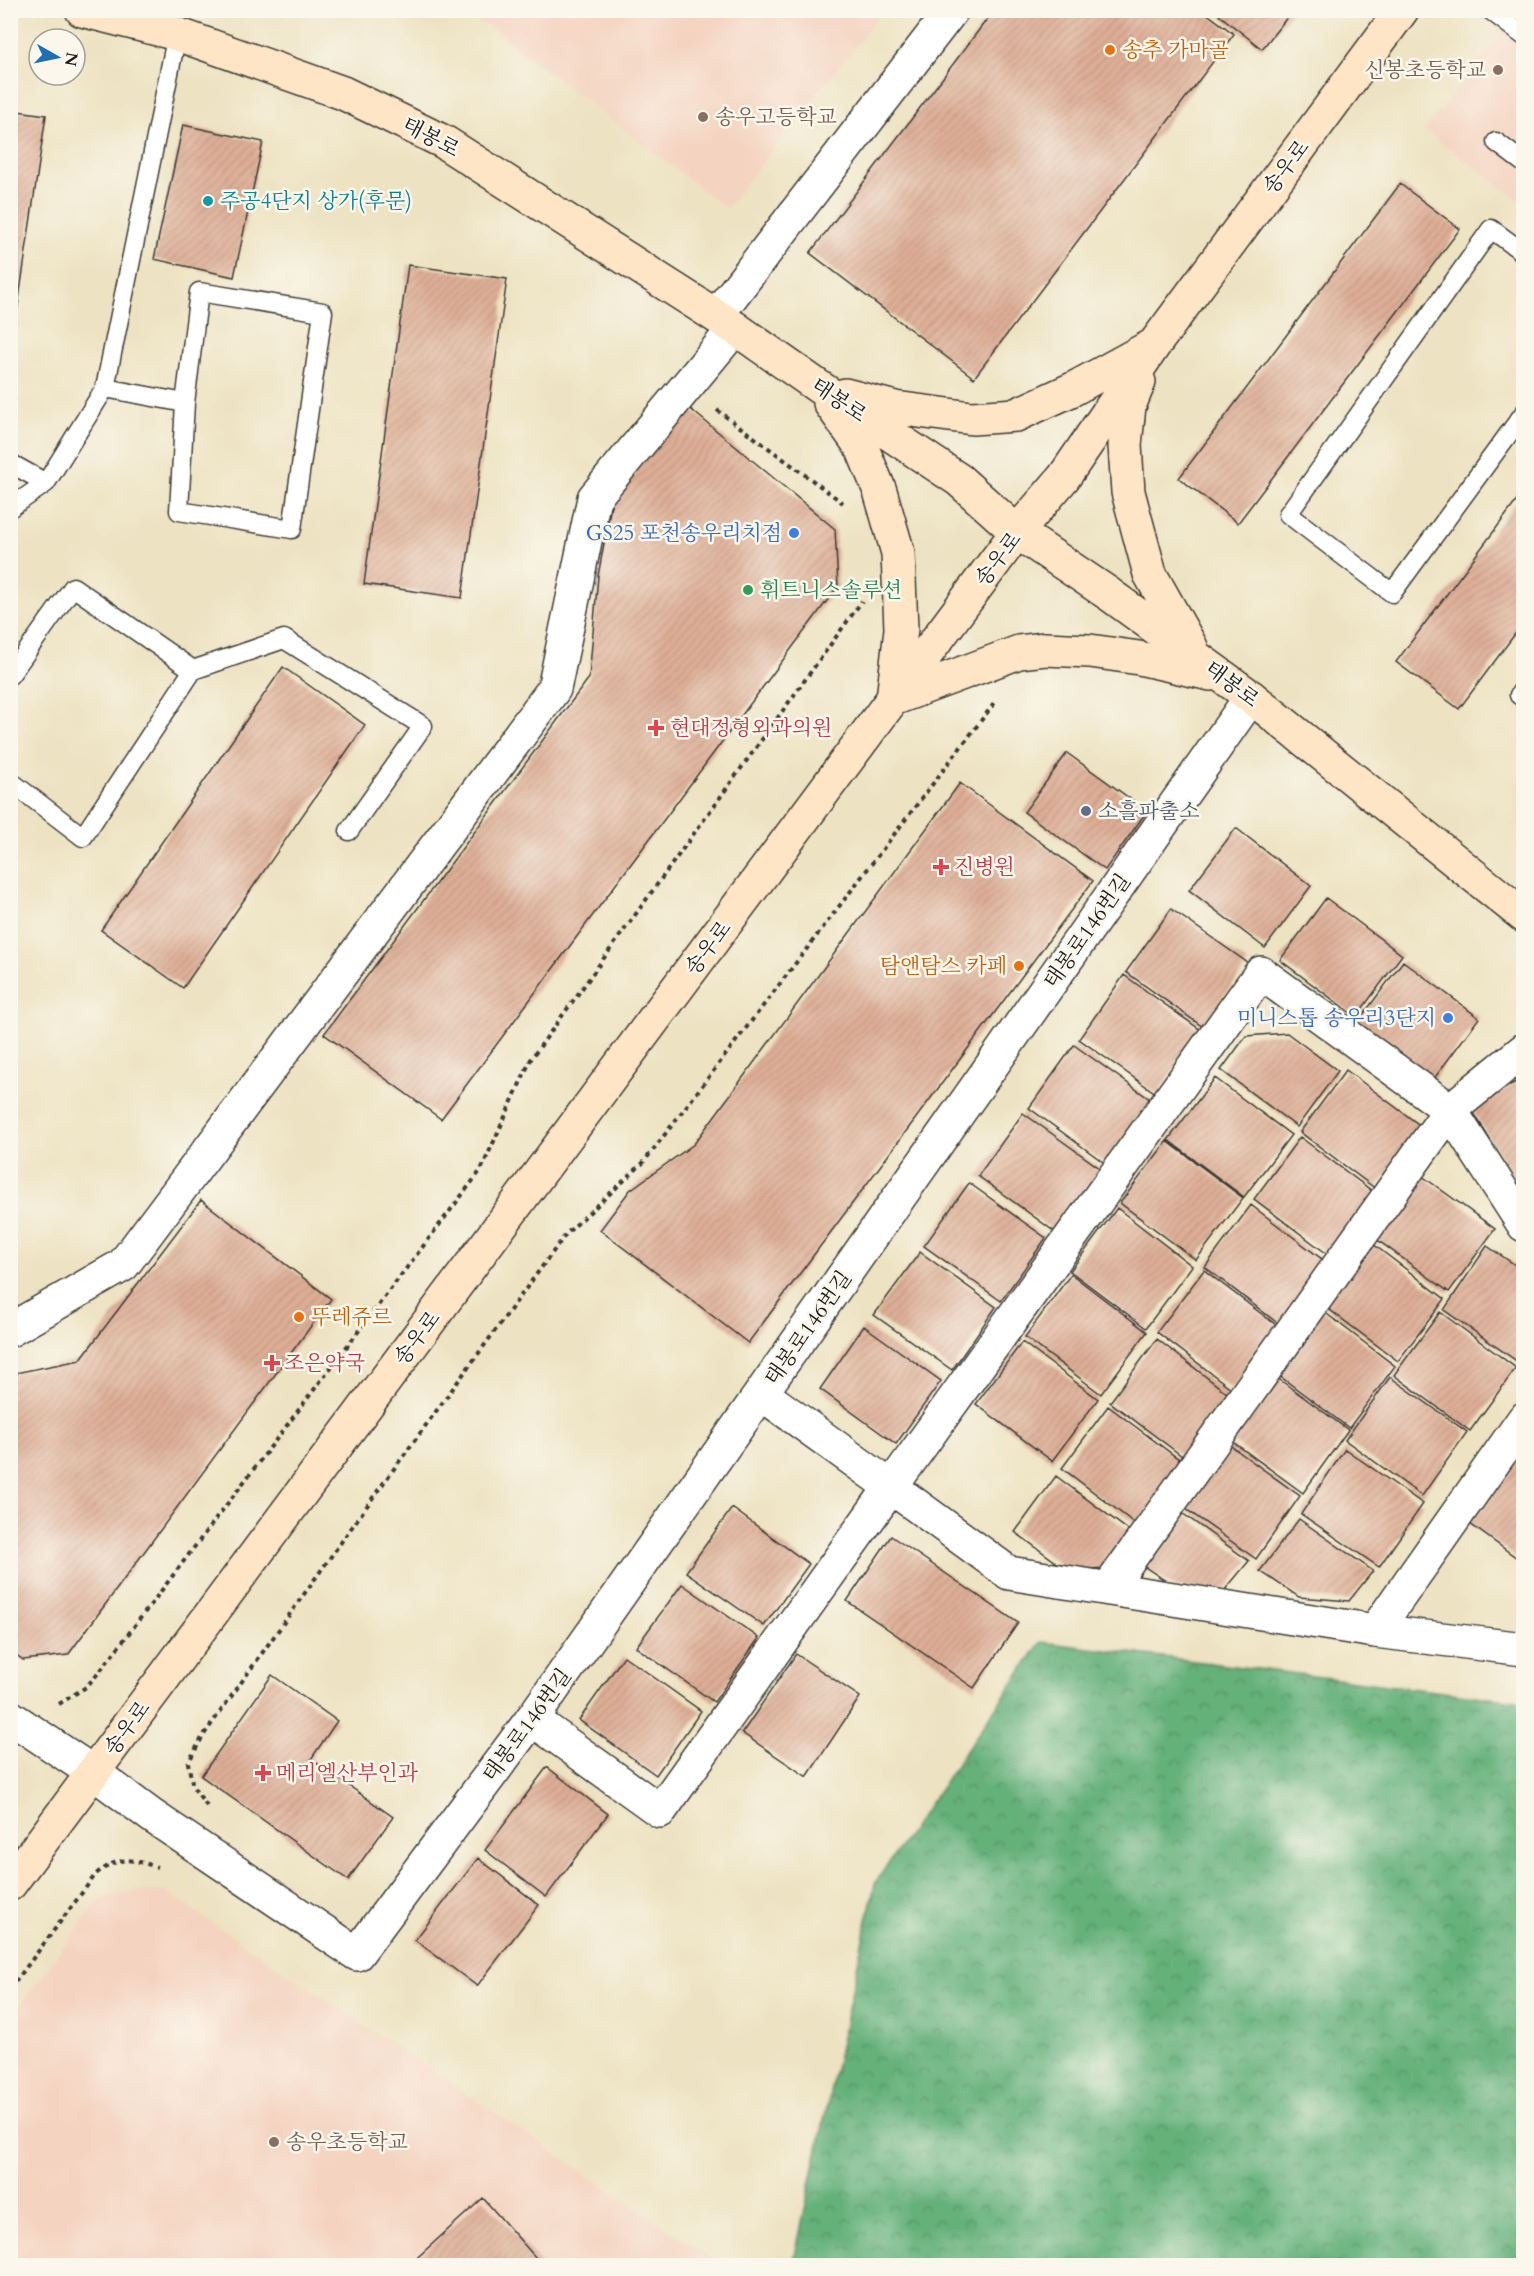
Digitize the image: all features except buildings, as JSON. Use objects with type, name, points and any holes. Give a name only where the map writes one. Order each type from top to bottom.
[{"type":"main road","name":"태봉로","points":[[82,10],[176,22],[343,93],[444,142],[726,322],[959,480],[1017,532],[1109,594],[1251,697],[1524,916]]},
{"type":"main road","name":"송우로","points":[[10,1884],[1017,532],[1064,477],[1154,345],[1402,10]]},
{"type":"main road","points":[[819,387],[895,408],[972,418],[1016,416],[1073,389],[1154,345]]},
{"type":"main road","points":[[1154,345],[1129,406],[1125,445],[1128,492],[1150,574],[1208,666]]},
{"type":"main road","points":[[819,387],[862,448],[880,490],[898,553],[901,629],[893,699],[1019,652],[1045,649],[1090,651],[1208,666]]},
{"type":"street","points":[[10,1330],[123,1265],[554,689],[594,498],[726,322],[952,10]]},
{"type":"street","name":"태봉로146번길","points":[[94,1773],[152,1816],[357,1954],[532,1719],[1251,697]]},
{"type":"street","points":[[532,1719],[660,1811],[1261,973],[1450,1110],[1524,1225]]},
{"type":"street","points":[[1108,1589],[1450,1110],[1524,1050]]},
{"type":"street","points":[[762,1394],[1009,1573],[1376,1631],[1524,1649]]},
{"type":"street","points":[[1376,1631],[1524,1419]]},
{"type":"street","points":[[10,1718],[94,1773]]},
{"type":"lane","points":[[1490,10],[1524,36]]},
{"type":"lane","points":[[10,508],[46,483],[105,388],[176,22]]},
{"type":"lane","points":[[1496,142],[1524,163]]},
{"type":"lane","points":[[1524,253],[1491,229],[1288,514],[1392,593],[1524,413]]},
{"type":"lane","points":[[199,292],[323,312],[292,529],[179,511],[185,403],[199,292]]},
{"type":"lane","points":[[105,388],[185,403]]},
{"type":"lane","points":[[10,463],[46,483]]},
{"type":"lane","points":[[10,675],[73,587],[193,670]]},
{"type":"lane","points":[[10,781],[83,837],[193,670],[284,639],[423,726],[349,831]]},
{"type":"lane","points":[[1524,688],[1519,695],[1524,698]]},
{"type":"path","points":[[717,410],[844,504]]},
{"type":"path","points":[[56,1706],[86,1687],[101,1670],[482,1170],[531,1059],[863,600],[866,591]]},
{"type":"path","points":[[216,1813],[207,1806],[193,1787],[188,1764],[203,1736],[374,1496],[566,1234],[643,1163],[1001,694]]},
{"type":"path","points":[[10,1989],[96,1874],[121,1860],[134,1860],[161,1869]]},
{"type":"shaded area","name":"송우고등학교","points":[[444,11],[883,11],[726,208],[489,26]]},
{"type":"shaded area","name":"신봉초등학교","points":[[1519,11],[1523,11],[1523,203],[1425,130]]},
{"type":"shaded area","name":"송우초등학교","points":[[133,1891],[166,1892],[721,2265],[11,2265],[10,2018],[100,1899]]},
{"type":"green space","points":[[1041,1642],[1523,1702],[1523,2265],[793,2265],[875,1883]]},
{"type":"place","name":"송추 가마골","points":[[1110,50]]},
{"type":"place","name":"신봉초등학교","points":[[1498,70]]},
{"type":"place","name":"송우고등학교","points":[[703,117]]},
{"type":"place","name":"주공4단지 상가(후문)","points":[[208,201]]},
{"type":"place","name":"GS25 포천송우리치점","points":[[794,533]]},
{"type":"place","name":"휘트니스솔루션","points":[[748,590]]},
{"type":"place","name":"현대정형외과의원","points":[[656,728]]},
{"type":"place","name":"소흘파출소","points":[[1086,811]]},
{"type":"place","name":"진병원","points":[[941,867]]},
{"type":"place","name":"탐앤탐스 카페","points":[[1019,966]]},
{"type":"place","name":"미니스톱 송우리3단지","points":[[1448,1018]]},
{"type":"place","name":"뚜레쥬르","points":[[299,1317]]},
{"type":"place","name":"조은약국","points":[[272,1363]]},
{"type":"place","name":"메리엘산부인과","points":[[263,1773]]},
{"type":"place","name":"송우초등학교","points":[[274,2142]]}]
